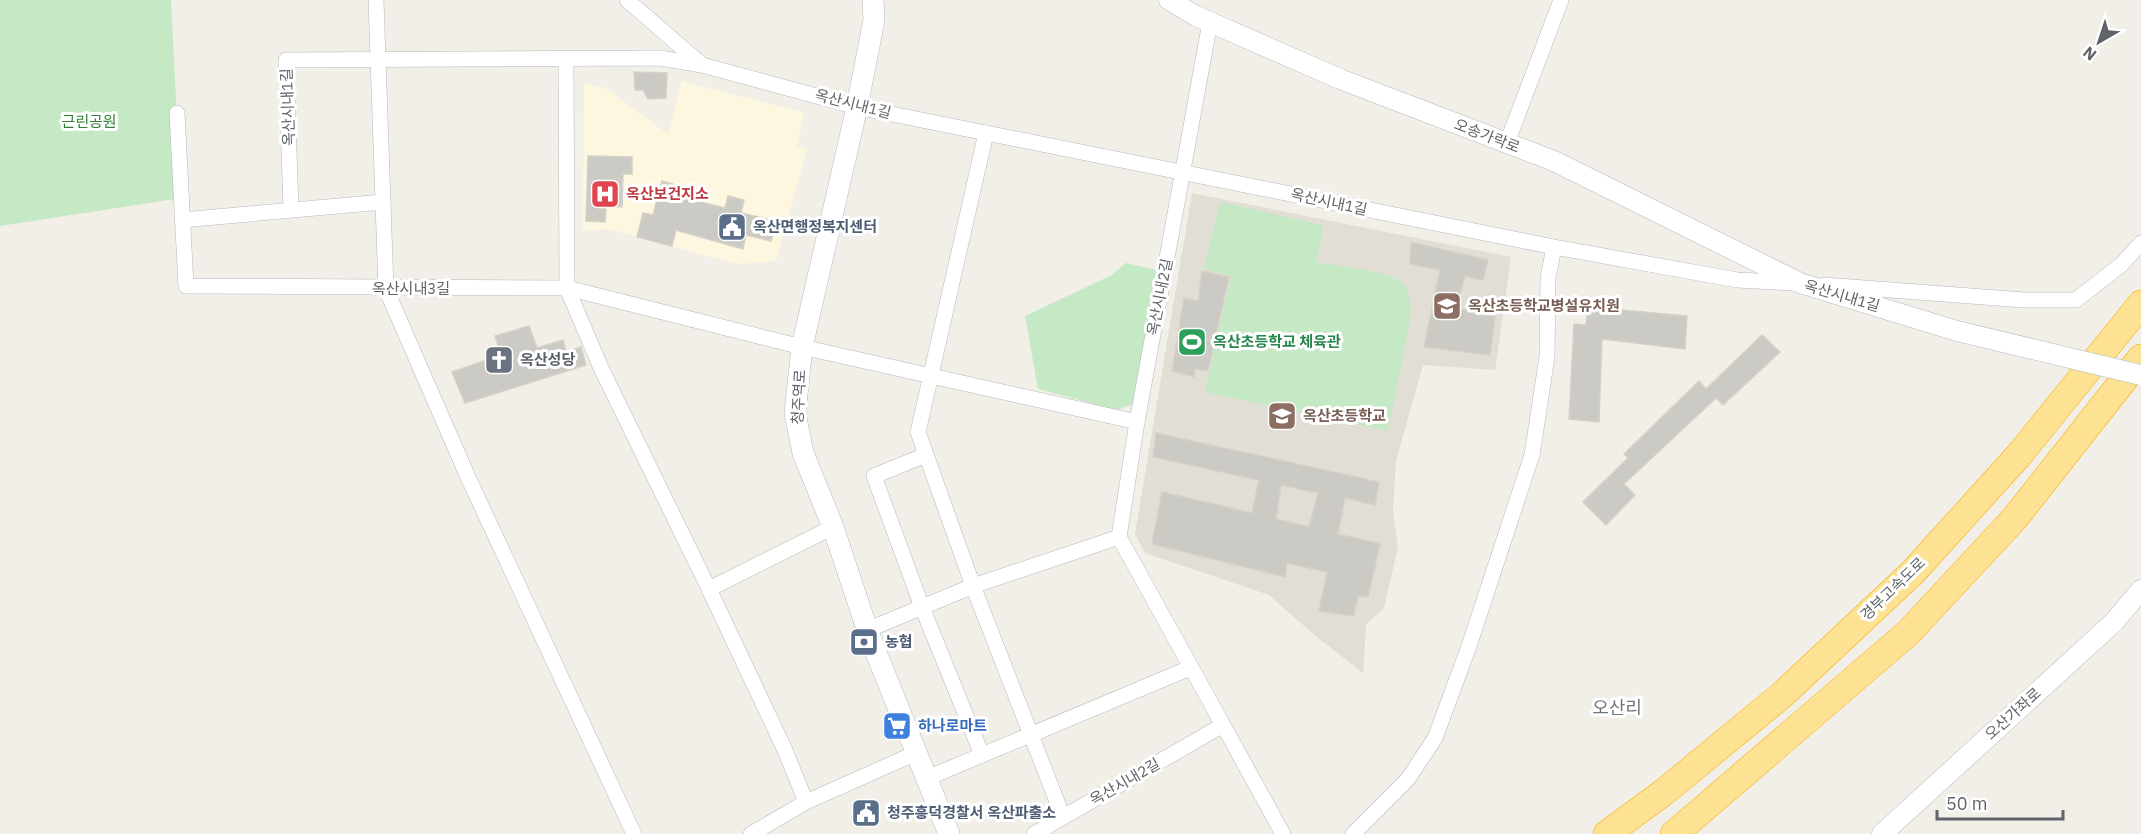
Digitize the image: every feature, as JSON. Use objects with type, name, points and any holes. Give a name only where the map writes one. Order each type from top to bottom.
[{"type":"highway","name":"경부고속도로","points":[[1607,834],[1664,792],[1782,695],[1913,572],[2019,455],[2141,304]]},
{"type":"highway","points":[[1674,834],[1908,633],[2015,518],[2141,358]]},
{"type":"main road","name":"청주역로","points":[[873,0],[874,20],[857,107],[802,347],[795,393],[797,431],[833,527],[867,630],[949,834]]},
{"type":"street","points":[[376,0],[386,289],[467,476],[634,834]]},
{"type":"street","name":"옥산시내1길","points":[[627,0],[702,65]]},
{"type":"street","name":"오송가락로","points":[[1169,0],[1210,22],[1340,79],[1554,161],[1800,283]]},
{"type":"street","points":[[1507,143],[1561,0]]},
{"type":"street","name":"옥산시내2길","points":[[1119,537],[1137,422],[1210,22]]},
{"type":"street","name":"옥산시내1길","points":[[291,210],[286,60],[660,58],[702,65],[857,107],[1184,171],[1334,204],[1737,280],[1800,283],[1957,331],[2141,375]]},
{"type":"street","points":[[566,59],[567,288],[601,368],[709,589],[784,748],[806,802]]},
{"type":"street","name":"옥산시내3길","points":[[177,113],[186,286],[386,289],[567,288],[802,347]]},
{"type":"street","points":[[986,133],[918,432],[973,586],[1063,817]]},
{"type":"street","points":[[183,220],[383,202]]},
{"type":"street","points":[[1800,283],[2024,300],[2076,300],[2122,264],[2141,243]]},
{"type":"street","points":[[1353,834],[1408,779],[1435,738],[1468,649],[1532,455],[1547,357],[1548,278],[1554,247]]},
{"type":"street","points":[[802,347],[1137,422]]},
{"type":"street","points":[[926,455],[874,476],[922,607],[982,755]]},
{"type":"street","points":[[709,589],[833,527]]},
{"type":"street","points":[[867,630],[973,586],[1119,537],[1283,834]]},
{"type":"street","name":"오산가좌로","points":[[1883,834],[2114,621],[2141,590]]},
{"type":"street","points":[[927,778],[1190,668]]},
{"type":"street","name":"옥산시내2길","points":[[1034,834],[1223,725]]},
{"type":"street","points":[[751,834],[806,802],[916,753]]},
{"type":"shaded area","points":[[682,81],[804,113],[797,146],[807,149],[776,261],[736,264],[608,229],[583,231],[584,84],[604,87],[668,134]]},
{"type":"shaded area","name":"옥산초등학교","points":[[1192,193],[1511,257],[1495,370],[1423,365],[1396,461],[1393,511],[1398,547],[1384,608],[1366,624],[1363,673],[1269,595],[1145,553],[1135,534]]},
{"type":"green space","name":"근린공원","points":[[0,0],[171,0],[181,198],[0,226]]},
{"type":"green space","points":[[1220,202],[1323,225],[1317,262],[1377,272],[1397,279],[1403,284],[1410,302],[1410,320],[1388,431],[1205,392],[1231,276],[1204,269]]},
{"type":"green space","points":[[1126,263],[1156,270],[1135,403],[1117,410],[1038,389],[1025,316],[1110,276]]},
{"type":"building","points":[[634,72],[667,73],[666,98],[648,99],[643,90],[635,90]]},
{"type":"building","name":"옥산보건지소","points":[[588,156],[632,157],[632,174],[623,174],[622,207],[606,206],[605,222],[586,221]]},
{"type":"building","points":[[662,181],[683,187],[681,197],[725,208],[728,196],[744,200],[741,213],[776,221],[771,241],[746,235],[743,249],[676,230],[672,246],[637,237],[643,213],[653,215]]},
{"type":"building","points":[[1411,242],[1488,260],[1483,280],[1465,276],[1456,308],[1495,317],[1490,355],[1424,347],[1440,270],[1410,264]]},
{"type":"building","points":[[1202,271],[1229,277],[1208,371],[1195,369],[1194,377],[1172,371],[1184,298],[1198,301]]},
{"type":"building","points":[[1588,307],[1687,316],[1685,349],[1602,339],[1599,422],[1569,419],[1574,324],[1586,325]]},
{"type":"building","points":[[529,326],[537,348],[563,340],[566,352],[581,347],[586,365],[465,403],[452,372],[501,355],[495,336]]},
{"type":"building","points":[[1762,335],[1780,352],[1723,405],[1716,398],[1624,484],[1635,495],[1606,525],[1583,502],[1628,458],[1624,454],[1699,381],[1706,389]]},
{"type":"building","points":[[1156,433],[1379,482],[1375,505],[1345,498],[1338,534],[1380,544],[1368,597],[1358,596],[1354,616],[1319,611],[1327,572],[1287,563],[1285,577],[1152,544],[1162,492],[1252,513],[1259,480],[1153,457]],"holes":[[[1281,485],[1318,493],[1309,527],[1276,519]]]},
{"type":"place","name":"옥산보건지소","points":[[605,194]]},
{"type":"place","name":"옥산면행정복지센터","points":[[732,227]]},
{"type":"place","name":"옥산초등학교병설유치원","points":[[1447,306]]},
{"type":"place","name":"옥산초등학교 체육관","points":[[1192,342]]},
{"type":"place","name":"옥산성당","points":[[499,360]]},
{"type":"place","name":"옥산초등학교","points":[[1282,416]]},
{"type":"place","name":"농협","points":[[864,642]]},
{"type":"place","name":"하나로마트","points":[[897,726]]},
{"type":"place","name":"청주흥덕경찰서 옥산파출소","points":[[866,813]]},
{"type":"district","name":"오산리","points":[[1617,708]]}]
